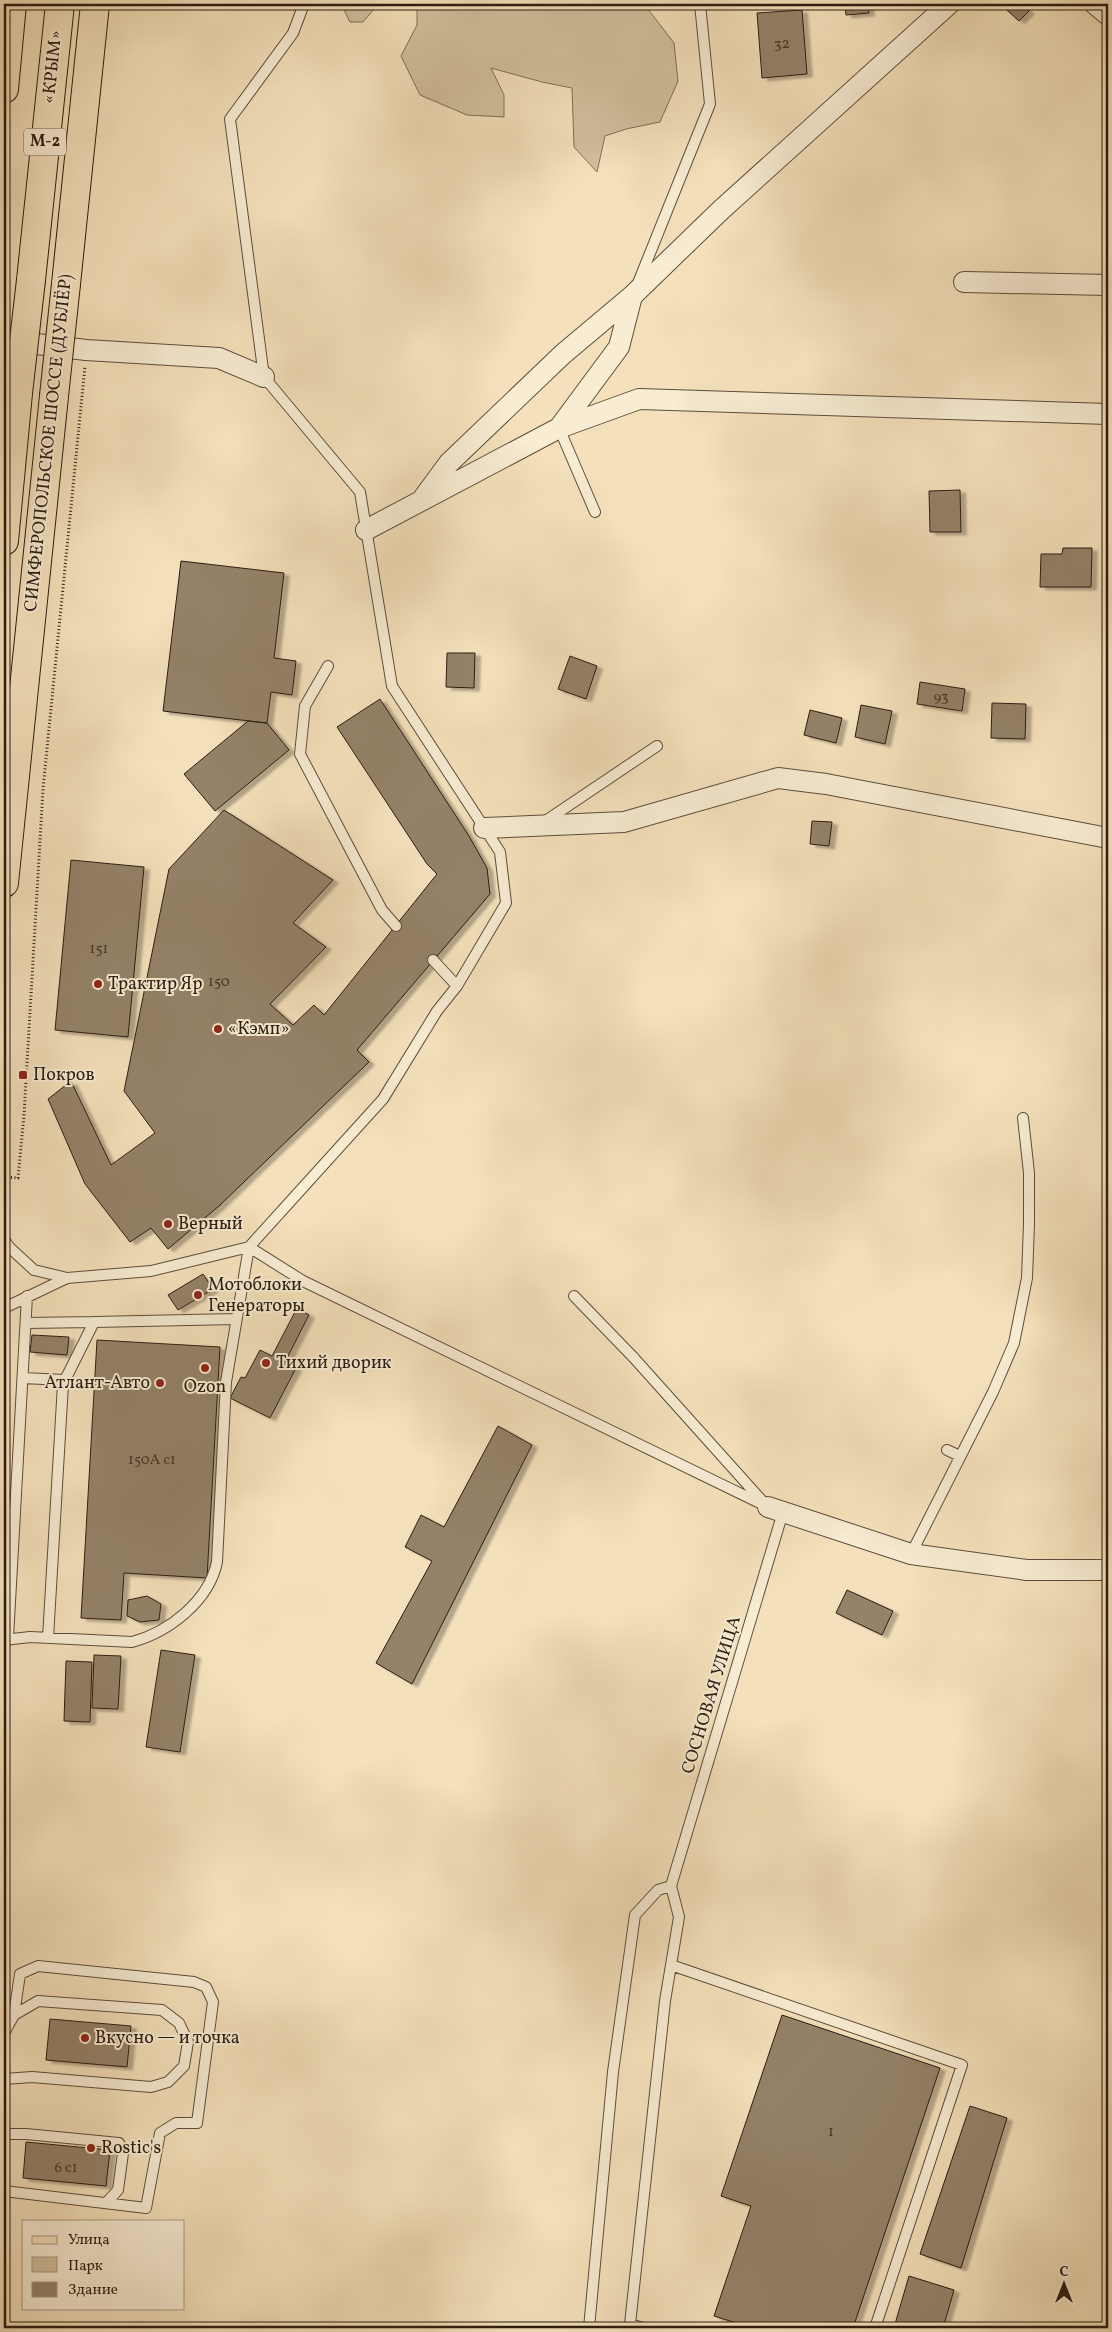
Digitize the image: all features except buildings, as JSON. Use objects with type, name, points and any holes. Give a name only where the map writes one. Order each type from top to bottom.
[{"type":"main road","points":[[4,89],[12,4]]},
{"type":"main road","name":"«КРЫМ»","points":[[4,541],[60,4]]},
{"type":"main road","name":"СИМФЕРОПОЛЬСКОЕ ШОССЕ (ДУБЛЁР)","points":[[4,882],[96,4]]},
{"type":"street","points":[[422,500],[449,462],[563,354],[632,296],[721,210],[949,4]]},
{"type":"street","points":[[1095,4],[1108,15]]},
{"type":"street","points":[[964,282],[1108,285]]},
{"type":"street","points":[[559,428],[619,347],[632,296]]},
{"type":"street","points":[[4,340],[86,350],[219,358],[264,378]]},
{"type":"street","points":[[366,530],[559,428],[639,399],[1108,414]]},
{"type":"street","points":[[484,828],[624,822],[778,778],[826,784],[1108,838]]},
{"type":"street","points":[[776,1510],[911,1554],[1027,1570],[1108,1570]]},
{"type":"lane","points":[[27,1296],[6,1639],[48,1638],[132,1642],[144,1639],[174,1622],[210,1584],[217,1562],[225,1389],[249,1247],[383,1099],[437,1011],[457,986],[506,903],[500,852],[392,686],[360,492],[264,378],[230,119],[293,34],[304,4]]},
{"type":"lane","points":[[632,296],[710,104],[700,4]]},
{"type":"lane","points":[[559,428],[595,512]]},
{"type":"lane","points":[[328,666],[305,706],[300,754],[382,910],[396,926]]},
{"type":"lane","points":[[538,826],[657,746]]},
{"type":"lane","points":[[433,960],[457,986]]},
{"type":"lane","points":[[911,1554],[994,1392],[1014,1343],[1026,1278],[1029,1173],[1023,1118]]},
{"type":"lane","points":[[4,1238],[9,1247],[34,1270],[67,1278],[151,1271],[249,1247],[303,1281],[776,1510]]},
{"type":"lane","points":[[4,1308],[67,1278]]},
{"type":"lane","points":[[574,1296],[776,1510]]},
{"type":"lane","points":[[26,1323],[236,1319]]},
{"type":"lane","points":[[48,1638],[64,1380],[94,1322]]},
{"type":"lane","points":[[23,1378],[64,1380]]},
{"type":"lane","points":[[947,1450],[960,1456]]},
{"type":"lane","name":"СОСНОВАЯ УЛИЦА","points":[[671,1886],[776,1510]]},
{"type":"lane","points":[[589,2328],[614,2072],[635,1915],[658,1890],[671,1886],[679,1917],[665,2000],[630,2324],[644,2328]]},
{"type":"lane","points":[[671,1965],[962,2065],[875,2328]]},
{"type":"lane","points":[[4,2033],[14,2015],[20,1974],[38,1966],[194,1982],[206,1987],[213,2002],[197,2124],[176,2123],[160,2133],[146,2208],[4,2191]]},
{"type":"lane","points":[[4,2079],[32,2077],[151,2087],[168,2082],[184,2066],[188,2042],[179,2022],[162,2010],[38,2000],[14,2015]]},
{"type":"lane","points":[[4,2134],[26,2134],[119,2142],[122,2152],[118,2190],[106,2203]]},
{"type":"path","points":[[4,1177],[18,1178],[24,1115],[44,789],[86,350]]},
{"type":"green space","points":[[341,4],[388,4],[375,8],[363,22],[350,22]]},
{"type":"green space","points":[[410,4],[644,4],[674,43],[678,81],[660,122],[626,129],[605,136],[597,172],[574,147],[572,88],[491,68],[504,95],[504,117],[467,115],[420,95],[401,56],[417,25],[417,6]]},
{"type":"place","name":"Трактир Яр","points":[[98,984]]},
{"type":"place","name":"«Кэмп»","points":[[218,1029]]},
{"type":"place","name":"Покров","points":[[23,1075]]},
{"type":"place","name":"Верный","points":[[168,1224]]},
{"type":"place","name":"Мотоблоки Генераторы","points":[[198,1295]]},
{"type":"place","name":"Тихий дворик","points":[[266,1363]]},
{"type":"place","name":"Ozon","points":[[205,1368]]},
{"type":"place","name":"Атлант-Авто","points":[[160,1383]]},
{"type":"place","name":"Вкусно — и точка","points":[[85,2038]]},
{"type":"place","name":"Rostic's","points":[[91,2148]]}]
